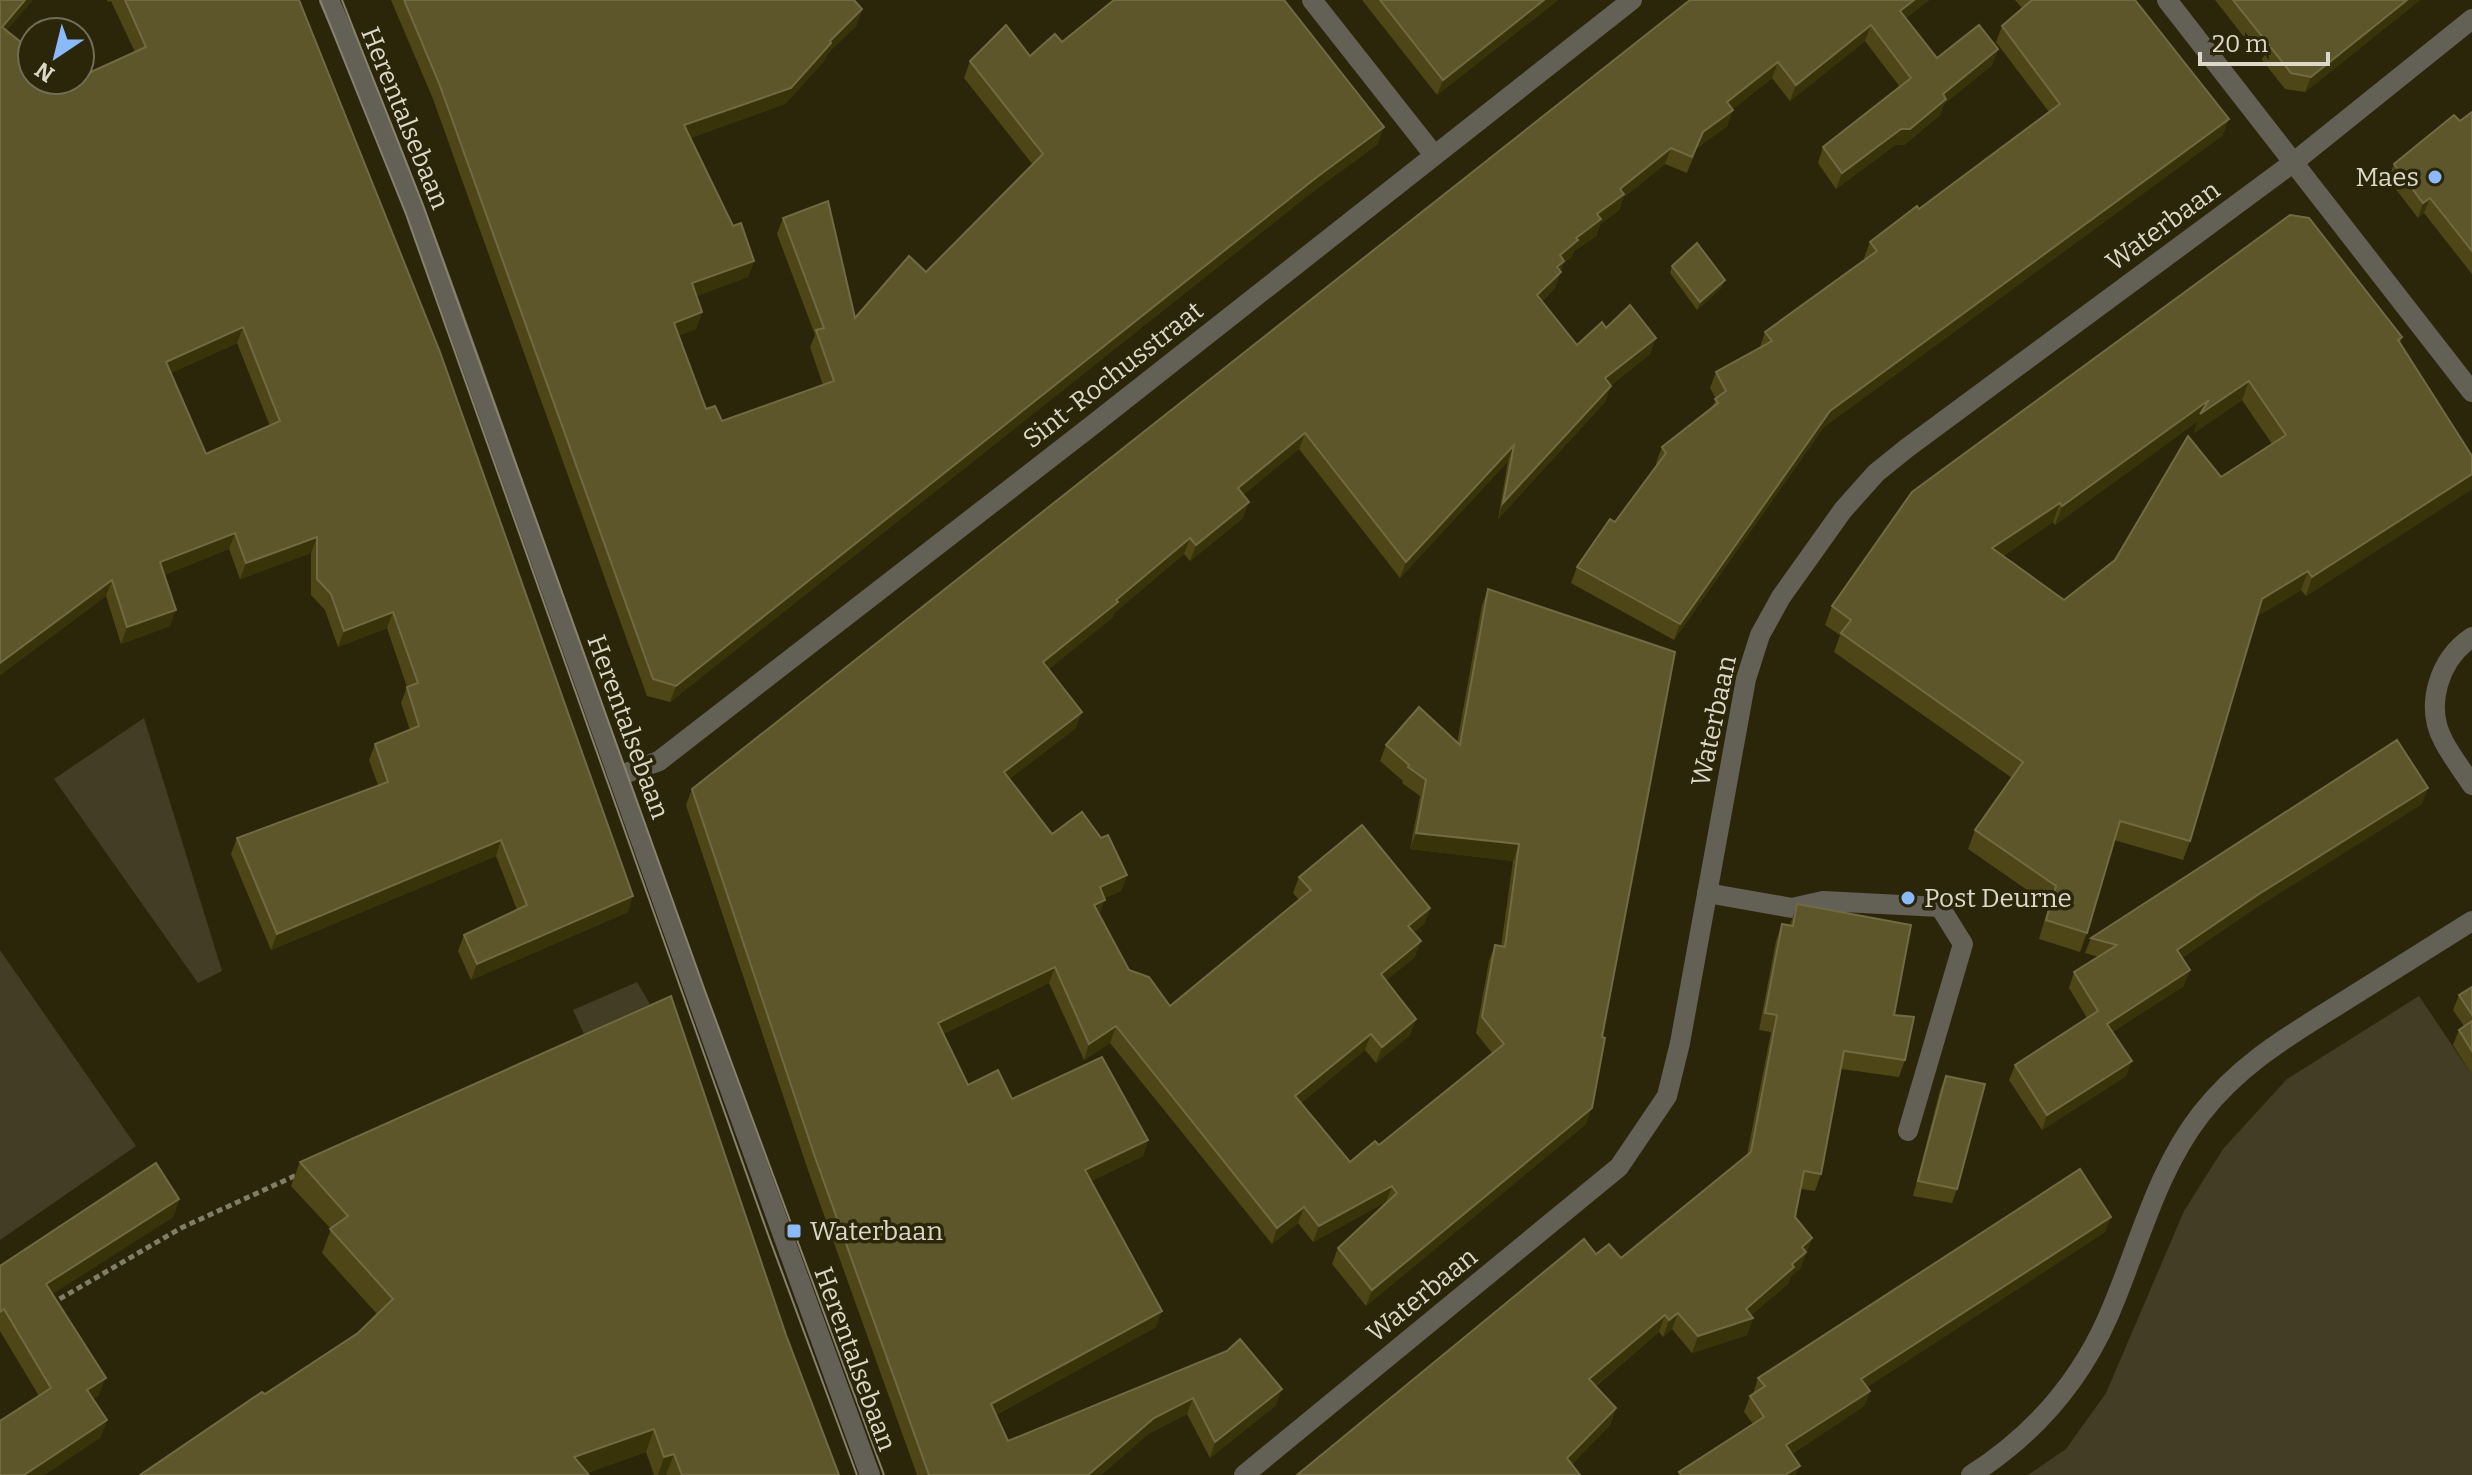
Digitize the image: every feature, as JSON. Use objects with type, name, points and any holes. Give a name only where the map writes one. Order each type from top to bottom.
[{"type":"street","name":"Herentalsebaan","points":[[329,0],[365,81],[415,209],[870,1475]]},
{"type":"street","points":[[1312,0],[1434,155]]},
{"type":"street","name":"Sint-Rochusstraat","points":[[618,776],[659,761],[1090,427],[1632,0]]},
{"type":"street","points":[[2167,0],[2472,392]]},
{"type":"street","name":"Waterbaan","points":[[1244,1475],[1619,1167],[1667,1096],[1680,1043],[1746,679],[1760,635],[1781,597],[1843,510],[1876,473],[1907,448],[2294,162],[2472,19]]},
{"type":"street","points":[[2472,637],[2461,644],[2443,666],[2435,714],[2442,740],[2472,785]]},
{"type":"street","points":[[1707,893],[1792,908],[1823,901],[1940,907],[1963,944],[1908,1131]]},
{"type":"street","points":[[1971,1475],[2024,1437],[2049,1410],[2093,1350],[2155,1196],[2177,1152],[2200,1115],[2227,1085],[2258,1056],[2472,921]]},
{"type":"path","points":[[44,1309],[181,1228],[301,1173]]},
{"type":"shaded area","points":[[144,718],[222,971],[198,983],[54,779]]},
{"type":"shaded area","points":[[0,950],[136,1146],[0,1240]]},
{"type":"shaded area","points":[[637,982],[650,1004],[584,1034],[573,1010]]},
{"type":"shaded area","points":[[2419,996],[2472,1075],[2472,1475],[2028,1475],[2066,1449],[2106,1393],[2184,1211],[2223,1149],[2287,1079]]},
{"type":"building","points":[[0,0],[25,0],[2,27],[16,38],[16,96],[96,96],[96,70],[146,47],[125,0],[299,0],[440,352],[633,896],[477,964],[464,935],[527,905],[501,840],[277,934],[237,838],[388,782],[375,744],[419,726],[407,687],[418,683],[393,612],[344,631],[331,594],[317,579],[317,537],[246,563],[235,533],[160,562],[176,610],[127,627],[112,580],[0,663]],"holes":[[[243,327],[280,421],[206,454],[166,362]]]},
{"type":"building","points":[[404,0],[854,0],[862,9],[830,41],[791,88],[684,125],[733,226],[741,223],[754,261],[692,283],[702,312],[674,323],[706,409],[715,406],[722,421],[834,381],[816,330],[824,328],[783,218],[828,201],[855,318],[909,256],[926,272],[1043,154],[970,61],[1006,25],[1030,56],[1055,34],[1062,42],[1114,0],[1284,0],[1384,127],[676,686],[653,679],[439,83]]},
{"type":"building","points":[[1380,0],[1544,0],[1443,80]]},
{"type":"building","points":[[1690,0],[1914,0],[1900,11],[1937,58],[1979,25],[1998,49],[1943,94],[1946,99],[1910,129],[1901,129],[1842,173],[1823,147],[1911,78],[1871,25],[1796,85],[1778,62],[1727,102],[1733,110],[1703,132],[1692,157],[1671,148],[1620,189],[1624,194],[1597,214],[1601,219],[1560,255],[1564,261],[1557,267],[1561,272],[1537,295],[1577,345],[1602,322],[1606,328],[1630,305],[1656,338],[1605,378],[1611,386],[1503,503],[1514,445],[1406,562],[1305,433],[1238,488],[1249,502],[1196,545],[1190,538],[1116,600],[1118,602],[1043,662],[1082,712],[1004,772],[1052,834],[1082,812],[1101,838],[1108,835],[1127,875],[1100,887],[1105,900],[1094,905],[1129,970],[1149,977],[1170,1006],[1311,890],[1299,877],[1362,825],[1430,908],[1408,926],[1421,941],[1381,974],[1416,1019],[1382,1047],[1371,1034],[1295,1096],[1350,1162],[1375,1141],[1379,1145],[1504,1044],[1482,1017],[1495,945],[1505,947],[1519,844],[1416,833],[1426,780],[1386,745],[1419,707],[1460,745],[1488,589],[1675,652],[1602,1037],[1605,1038],[1592,1108],[1372,1290],[1338,1248],[1397,1193],[1392,1186],[1319,1226],[1304,1207],[1277,1228],[1116,1026],[1089,1044],[1055,967],[938,1023],[968,1085],[998,1070],[1012,1099],[1102,1057],[1148,1140],[1085,1170],[1162,1311],[991,1404],[1008,1441],[1227,1351],[1240,1339],[1282,1389],[1215,1442],[1193,1398],[1154,1418],[1088,1475],[929,1475],[815,1157],[692,789]]},
{"type":"building","points":[[2032,0],[2135,0],[2229,119],[1830,411],[1680,624],[1577,567],[1610,519],[1615,522],[1666,453],[1662,447],[1718,403],[1715,399],[1726,391],[1716,372],[1772,341],[1765,332],[1877,251],[1870,242],[2060,104],[2002,26]]},
{"type":"building","points":[[2233,0],[2407,0],[2311,77],[2291,73]]},
{"type":"building","points":[[2472,112],[2472,251],[2430,198],[2423,203],[2394,164],[2454,115],[2460,121]]},
{"type":"building","points":[[2290,215],[2309,218],[2402,337],[2398,340],[2472,456],[2472,474],[2312,577],[2308,571],[2262,599],[2190,841],[2120,821],[2087,933],[2046,920],[2056,886],[1975,830],[2023,762],[1841,633],[1851,620],[1832,606],[1912,492]],"holes":[[[2249,381],[2286,435],[2221,477],[2188,436],[2115,560],[2064,600],[1992,548],[2060,503],[2062,506],[2209,400],[2200,414]]]},
{"type":"building","points":[[1697,243],[1725,280],[1700,302],[1672,266]]},
{"type":"building","points":[[2397,740],[2428,788],[2259,894],[2177,950],[2190,970],[2107,1024],[2132,1061],[2047,1115],[2015,1065],[2098,1011],[2074,972],[2117,945],[2091,938]]},
{"type":"building","points":[[1797,904],[1911,925],[1894,1015],[1914,1017],[1905,1060],[1844,1051],[1821,1174],[1804,1171],[1795,1217],[1812,1238],[1802,1247],[1806,1252],[1792,1264],[1794,1267],[1746,1309],[1753,1318],[1698,1336],[1678,1313],[1669,1320],[1665,1315],[1589,1379],[1616,1408],[1567,1458],[1580,1475],[1297,1475],[1584,1239],[1596,1254],[1609,1244],[1621,1258],[1751,1152],[1777,1015],[1765,1013],[1782,924],[1793,926]]},
{"type":"building","points":[[2472,987],[2472,1015],[2459,995]]},
{"type":"building","points":[[671,996],[786,1335],[839,1475],[682,1475],[674,1454],[664,1457],[654,1429],[574,1457],[589,1475],[140,1475],[262,1392],[265,1394],[358,1333],[393,1299],[330,1229],[348,1216],[300,1162]]},
{"type":"building","points":[[2472,1021],[2472,1051],[2459,1030]]},
{"type":"building","points":[[1946,1076],[1985,1084],[1957,1189],[1918,1181]]},
{"type":"building","points":[[156,1163],[179,1199],[46,1284],[106,1378],[87,1390],[107,1420],[24,1475],[0,1475],[0,1421],[51,1388],[4,1309],[0,1312],[0,1266]]},
{"type":"building","points":[[2080,1169],[2111,1217],[1861,1379],[1870,1391],[1786,1445],[1800,1466],[1785,1475],[1682,1475],[1679,1472],[1764,1417],[1750,1396],[1765,1386],[1758,1378]]},
{"type":"tram line","points":[[320,0],[406,214],[769,1237],[857,1475]]},
{"type":"tram line","points":[[342,0],[423,205],[705,991],[884,1475]]},
{"type":"place","name":"Maes","points":[[2435,177]]},
{"type":"place","name":"Post Deurne","points":[[1908,898]]},
{"type":"place","name":"Waterbaan","points":[[794,1231]]}]
